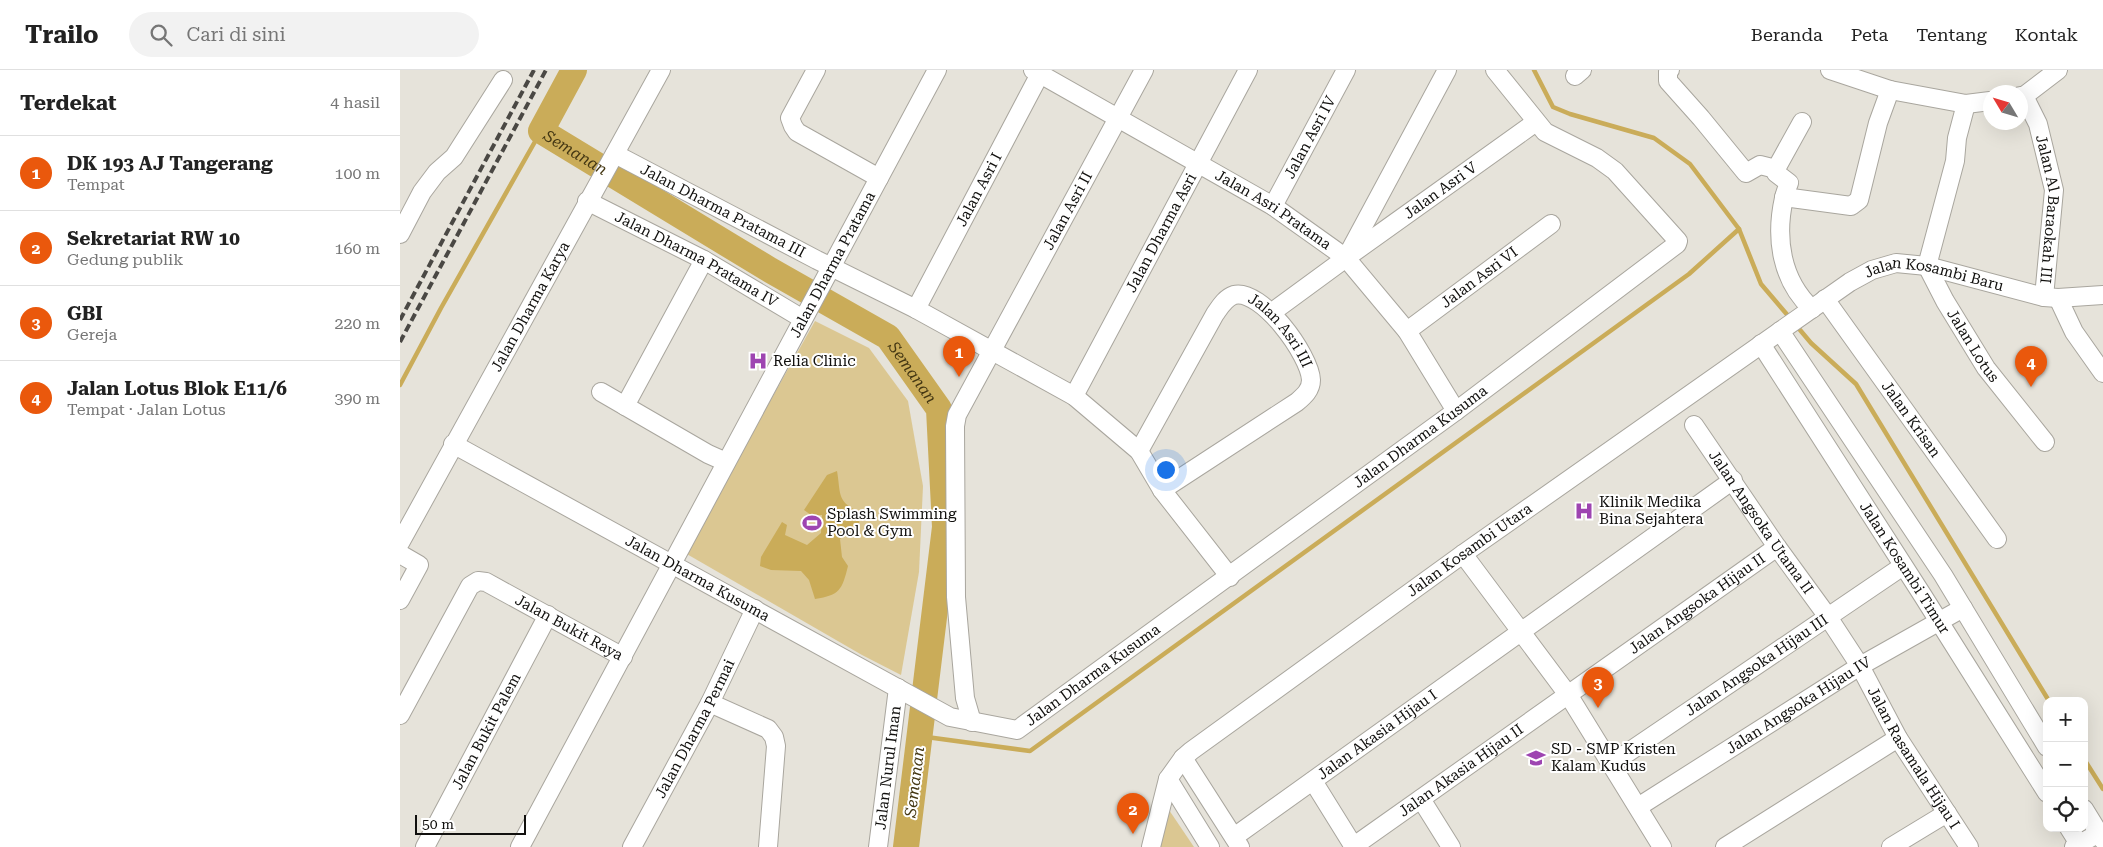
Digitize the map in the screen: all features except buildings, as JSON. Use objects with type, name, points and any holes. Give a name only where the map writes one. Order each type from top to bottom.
[{"type":"street","name":"Jalan Dharma Karya","points":[[400,543],[661,70]]},
{"type":"street","points":[[816,70],[790,118],[793,126],[798,132],[879,178]]},
{"type":"street","name":"Jalan Dharma Pratama","points":[[671,564],[937,70]]},
{"type":"street","name":"Jalan Asri II","points":[[972,722],[965,698],[956,597],[955,426],[962,404],[1144,70]]},
{"type":"street","name":"Jalan Dharma Asri","points":[[1074,396],[1248,70]]},
{"type":"street","name":"Jalan Asri IV","points":[[1273,206],[1346,70]]},
{"type":"street","name":"Jalan Asri V","points":[[1346,258],[1447,70]]},
{"type":"street","points":[[1495,70],[1536,122]]},
{"type":"street","points":[[1670,70],[1668,72],[1668,81],[1702,118],[1746,172],[1760,165],[1776,169],[1802,122]]},
{"type":"street","points":[[1830,70],[1890,90],[1966,104],[1983,102]]},
{"type":"street","name":"Jalan Asri Pratama","points":[[1038,71],[1273,206],[1346,258],[1406,331],[1456,411]]},
{"type":"street","name":"Jalan Asri I","points":[[916,309],[1038,71]]},
{"type":"street","points":[[2028,91],[2052,72]]},
{"type":"street","points":[[400,234],[422,192],[437,172],[454,157],[503,80]]},
{"type":"street","points":[[1784,197],[1851,206],[1860,200],[1865,169],[1890,90]]},
{"type":"street","points":[[1927,266],[1951,180],[1957,138],[1966,104]]},
{"type":"street","name":"Jalan Al Baraokah III","points":[[2028,106],[2038,124],[2054,190],[2051,298]]},
{"type":"street","name":"Jalan Asri V","points":[[1271,312],[1536,122]]},
{"type":"street","name":"Jalan Dharma Kusuma","points":[[454,444],[950,717],[1013,730],[1021,728],[1456,411],[1679,242],[1615,171],[1597,158],[1545,132],[1536,122]]},
{"type":"street","name":"Jalan Dharma Pratama III","points":[[613,158],[831,268]]},
{"type":"street","name":"Jalan Krisan","points":[[1776,169],[1776,173],[1789,183],[1784,197],[1780,249],[1784,266],[1796,292],[1815,307],[1997,539]]},
{"type":"street","name":"Jalan Dharma Pratama IV","points":[[589,198],[804,317]]},
{"type":"street","name":"Jalan Asri VI","points":[[1406,331],[1552,224]]},
{"type":"street","points":[[625,406],[704,260]]},
{"type":"street","name":"Jalan Kosambi Baru","points":[[1783,329],[1872,270],[1896,264],[1927,266],[2051,298],[2103,295]]},
{"type":"street","name":"Jalan Lotus","points":[[1927,266],[1945,301],[1986,368],[2045,442]]},
{"type":"street","points":[[831,268],[916,309],[1074,396],[1139,451],[1162,490],[1230,577]]},
{"type":"street","name":"Jalan Asri III","points":[[1139,451],[1224,301],[1237,294],[1246,296],[1271,312],[1289,332],[1298,347],[1311,379],[1309,388],[1297,402],[1162,490]]},
{"type":"street","points":[[2051,298],[2103,373]]},
{"type":"street","name":"Jalan Kosambi Utara","points":[[1168,778],[1183,758],[1463,554],[1783,329]]},
{"type":"street","name":"Jalan Kosambi Timur","points":[[1783,329],[1943,575],[2044,742]]},
{"type":"street","name":"Jalan Kosambi Timur","points":[[1761,344],[2043,787]]},
{"type":"street","points":[[601,392],[708,454],[726,462]]},
{"type":"street","name":"Jalan Angsoka Utama II","points":[[1694,425],[1828,617]]},
{"type":"street","name":"Jalan Akasia Hijau I","points":[[1237,842],[1313,781],[1733,480]]},
{"type":"street","name":"Jalan Angsoka Hijau II","points":[[1569,696],[1778,547]]},
{"type":"street","points":[[400,554],[419,565],[400,600]]},
{"type":"street","points":[[1463,554],[1569,696],[1662,847]]},
{"type":"street","name":"Jalan Bukit Raya","points":[[400,714],[473,583],[478,581],[486,582],[623,657],[671,564]]},
{"type":"street","name":"Jalan Angsoka Hijau III","points":[[1610,764],[1903,566]]},
{"type":"street","name":"Jalan Angsoka Hijau IV","points":[[1638,807],[1860,666],[1963,608]]},
{"type":"street","name":"Jalan Dharma Permai","points":[[632,847],[710,703],[755,609]]},
{"type":"street","name":"Jalan Bukit Palem","points":[[425,847],[548,615]]},
{"type":"street","name":"Jalan Rasamala Hijau I","points":[[1828,617],[1860,666],[1898,738],[1969,847]]},
{"type":"street","points":[[520,847],[623,657]]},
{"type":"street","name":"Jalan Nurul Iman","points":[[878,847],[901,690]]},
{"type":"street","name":"Jalan Akasia Hijau II","points":[[1354,847],[1569,696]]},
{"type":"street","points":[[710,703],[768,730],[774,737],[776,746],[768,847]]},
{"type":"street","points":[[1725,847],[1898,738]]},
{"type":"street","points":[[1183,758],[1237,842]]},
{"type":"street","points":[[1151,847],[1168,778]]},
{"type":"street","points":[[1168,778],[1210,847]]},
{"type":"street","points":[[1313,781],[1354,847]]},
{"type":"street","points":[[1421,799],[1451,847]]},
{"type":"street","points":[[1891,847],[1947,813]]},
{"type":"street","points":[[2071,832],[2078,846],[2101,836],[2088,815]]},
{"type":"shaded area","name":"Splash Swimming Pool & Gym","points":[[815,321],[869,348],[908,401],[923,486],[919,572],[901,675],[862,655],[685,553]]},
{"type":"shaded area","points":[[837,471],[841,496],[847,504],[860,512],[859,524],[840,539],[842,557],[848,566],[842,586],[830,596],[815,599],[809,580],[801,571],[771,570],[760,566],[761,557],[782,522],[787,525],[785,535],[807,545],[821,533],[822,515],[811,515],[804,510],[827,475]]},
{"type":"shaded area","points":[[1169,810],[1194,847],[1160,847]]},
{"type":"waterway","name":"Semanan","points":[[574,70],[541,131],[770,270],[888,337],[939,409],[945,527],[906,847]]},
{"type":"waterway","points":[[1534,70],[1553,107],[1570,114],[1654,138],[1690,164],[1739,229],[1761,284],[1790,318]]},
{"type":"waterway","points":[[400,385],[441,308],[541,131]]},
{"type":"waterway","points":[[919,736],[1030,751],[1689,274],[1739,229]]},
{"type":"waterway","points":[[1795,324],[1811,343],[1856,384],[2047,697]]},
{"type":"waterway","points":[[2088,765],[2103,789]]},
{"type":"railway","points":[[400,320],[534,70]]},
{"type":"railway","points":[[400,342],[546,70]]},
{"type":"place","name":"Relia Clinic","points":[[758,361]]},
{"type":"place","name":"DK 193 AJ Tangerang","points":[[959,377]]},
{"type":"place","name":"Jalan Lotus Blok E11/6","points":[[2031,387]]},
{"type":"place","name":"Klinik Medika Bina Sejahtera","points":[[1584,511]]},
{"type":"place","name":"Splash Swimming Pool & Gym","points":[[812,523]]},
{"type":"place","name":"GBI","points":[[1598,708]]},
{"type":"place","name":"SD - SMP Kristen Kalam Kudus","points":[[1536,758]]},
{"type":"place","name":"Sekretariat RW 10","points":[[1133,834]]}]
